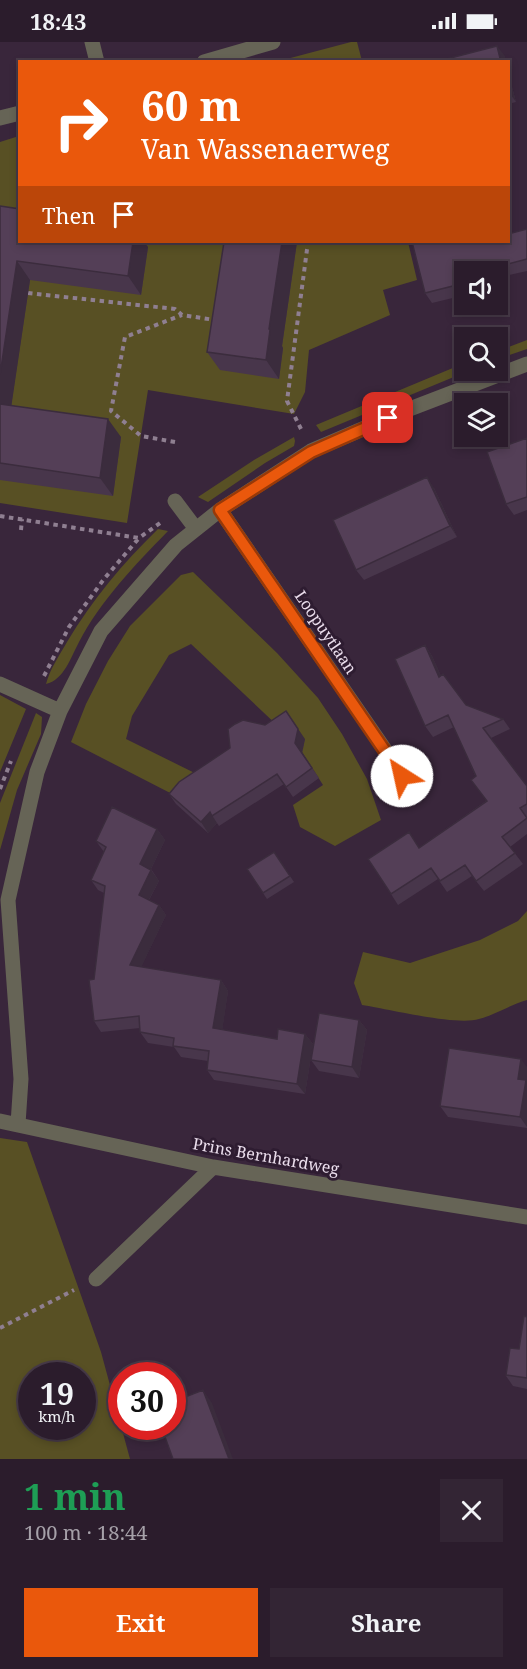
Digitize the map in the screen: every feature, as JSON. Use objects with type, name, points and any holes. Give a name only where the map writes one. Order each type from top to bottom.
[{"type":"street","points":[[92,42],[96,60]]},
{"type":"street","points":[[211,60],[273,42]]},
{"type":"street","points":[[0,118],[18,114]]},
{"type":"street","points":[[18,1124],[21,1079],[4,899],[37,772],[60,711],[101,631],[176,545],[220,510],[311,452],[407,410],[527,364]]},
{"type":"street","points":[[175,501],[196,530]]},
{"type":"street","name":"Loopuytlaan","points":[[220,510],[402,776]]},
{"type":"street","points":[[0,684],[60,711]]},
{"type":"street","name":"Prins Bernhardweg","points":[[0,1121],[213,1167],[527,1217]]},
{"type":"street","points":[[96,1279],[213,1167]]},
{"type":"path","points":[[309,243],[287,401],[311,452]]},
{"type":"path","points":[[28,293],[175,309],[182,315]]},
{"type":"path","points":[[175,442],[141,436],[111,411],[125,337],[182,315],[216,320]]},
{"type":"path","points":[[0,516],[140,538],[159,522],[196,530]]},
{"type":"path","points":[[21,530],[22,519]]},
{"type":"path","points":[[0,1328],[96,1279]]},
{"type":"shaded area","points":[[357,42],[362,60],[283,60]]},
{"type":"shaded area","points":[[18,136],[18,243],[408,243],[417,280],[383,290],[390,315],[309,350],[305,392],[294,414],[148,390],[127,523],[0,503],[0,142]]},
{"type":"shaded area","points":[[527,340],[527,349],[508,356],[508,347]]},
{"type":"shaded area","points":[[454,368],[454,377],[321,432],[316,425]]},
{"type":"shaded area","points":[[294,437],[294,446],[208,502],[198,497],[254,460]]},
{"type":"shaded area","points":[[158,529],[168,531],[108,597],[62,673],[58,678],[46,684],[55,663],[87,611],[120,569]]},
{"type":"shaded area","points":[[193,572],[277,653],[318,698],[342,734],[367,779],[381,820],[335,846],[300,827],[293,805],[323,785],[297,744],[191,644],[169,655],[132,716],[126,739],[221,786],[213,815],[71,742],[86,704],[108,661],[130,626],[181,575]]},
{"type":"shaded area","points":[[0,695],[26,709],[0,772]]},
{"type":"shaded area","points":[[36,713],[42,717],[41,734],[17,790],[0,850],[0,803]]},
{"type":"shaded area","points":[[527,911],[527,1000],[485,1017],[468,1021],[439,1019],[362,1005],[354,983],[363,952],[410,963],[480,940],[518,921]]},
{"type":"shaded area","points":[[0,1138],[27,1142],[101,1352],[108,1378],[108,1440],[125,1440],[130,1459],[0,1459]]},
{"type":"building","points":[[497,46],[500,60],[443,60]]},
{"type":"building","points":[[0,206],[18,209],[18,243],[133,243],[128,276],[17,261],[0,375]]},
{"type":"building","points":[[527,229],[527,259],[508,264],[508,261],[454,261],[454,286],[425,293],[412,243],[510,243],[510,233]]},
{"type":"building","points":[[224,243],[282,243],[266,360],[207,352]]},
{"type":"building","points":[[0,404],[108,419],[100,478],[0,463]]},
{"type":"building","points":[[527,438],[527,497],[506,504],[487,452],[508,447],[508,445]]},
{"type":"building","points":[[427,477],[450,526],[356,570],[333,520]]},
{"type":"building","points":[[425,645],[439,677],[443,674],[466,705],[503,719],[483,728],[527,786],[527,804],[520,808],[527,818],[502,837],[515,853],[476,881],[465,865],[440,881],[431,868],[391,894],[368,859],[409,832],[419,848],[487,801],[471,780],[476,776],[448,715],[425,726],[395,659]]},
{"type":"building","points":[[286,711],[298,729],[295,743],[312,768],[286,787],[277,774],[212,816],[210,812],[201,822],[169,794],[179,782],[230,748],[228,729],[235,724],[243,720],[265,725]]},
{"type":"building","points":[[112,807],[157,829],[140,864],[151,870],[139,895],[159,905],[130,965],[221,980],[213,1028],[277,1039],[278,1029],[305,1034],[297,1084],[207,1070],[209,1051],[173,1046],[174,1038],[140,1032],[139,1016],[94,1021],[89,980],[94,979],[105,886],[91,880],[106,847],[96,841]]},
{"type":"building","points":[[274,852],[290,876],[263,893],[247,869]]},
{"type":"building","points":[[319,1013],[359,1020],[352,1067],[311,1060]]},
{"type":"building","points":[[449,1048],[521,1059],[518,1079],[526,1080],[520,1117],[440,1106]]},
{"type":"building","points":[[524,1316],[527,1317],[527,1378],[506,1375],[510,1348],[519,1349]]},
{"type":"building","points":[[203,1390],[229,1459],[173,1459],[166,1440],[186,1440],[186,1397]]},
{"type":"route","points":[[388,418],[311,452],[220,510],[402,776]]}]
